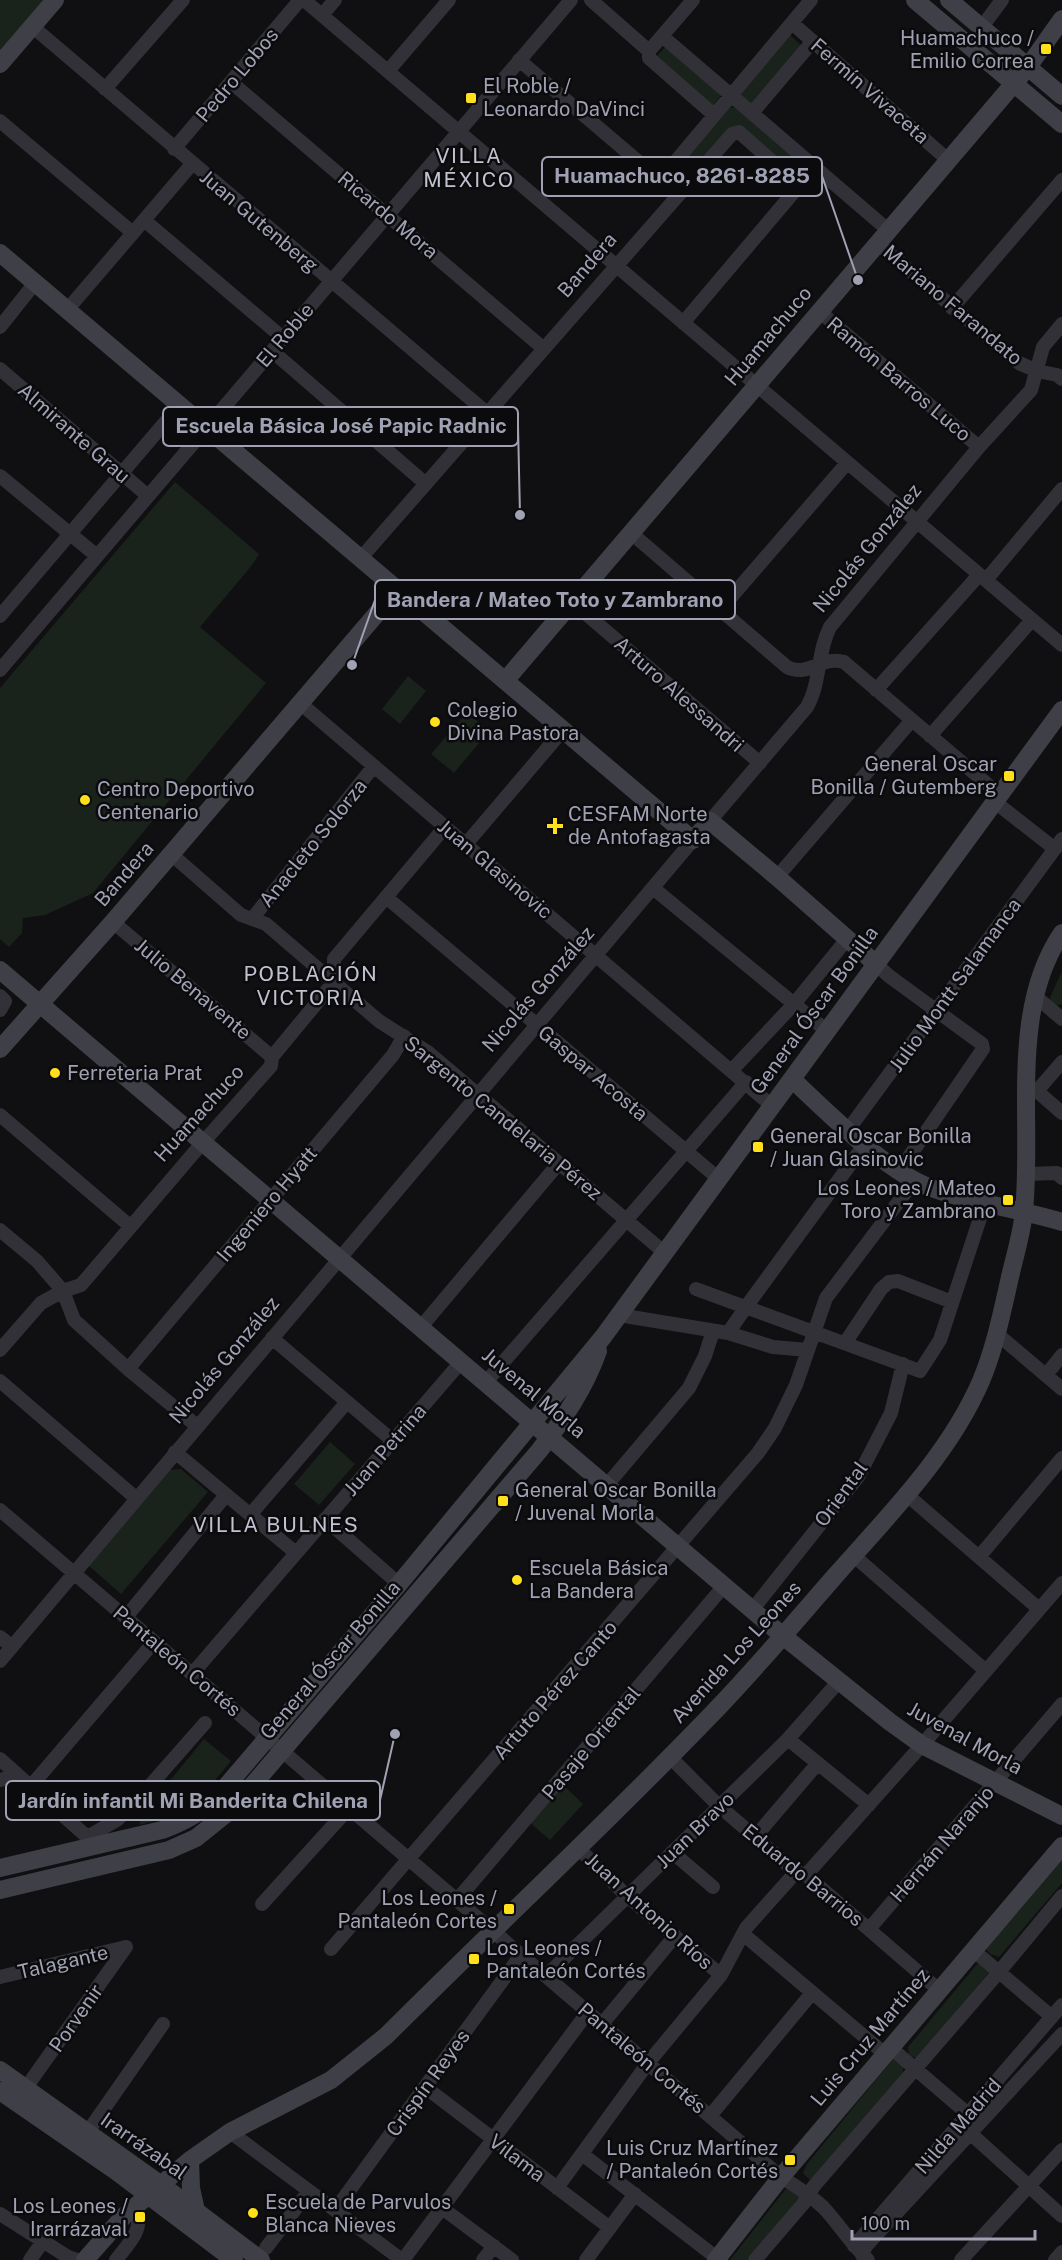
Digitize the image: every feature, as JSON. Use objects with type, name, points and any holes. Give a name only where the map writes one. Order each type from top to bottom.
[{"type":"street","points":[[0,64],[55,0]]},
{"type":"street","points":[[105,89],[183,0]]},
{"type":"street","points":[[302,0],[459,131],[982,578],[1032,620],[1059,638]]},
{"type":"street","name":"Pedro Lobos","points":[[174,149],[302,0]]},
{"type":"street","points":[[322,15],[335,0]]},
{"type":"street","points":[[388,71],[449,0]]},
{"type":"street","name":"El Roble","points":[[0,670],[571,0]]},
{"type":"street","points":[[591,0],[649,51]]},
{"type":"street","points":[[693,0],[649,51],[649,58],[714,115]]},
{"type":"street","points":[[660,180],[811,0]]},
{"type":"street","points":[[915,0],[1062,124]]},
{"type":"street","points":[[949,0],[1062,96]]},
{"type":"street","points":[[981,28],[1002,0]]},
{"type":"street","name":"Huamachuco","points":[[505,681],[1028,67],[1062,19]]},
{"type":"street","name":"Fermín Vivaceta","points":[[792,23],[948,160]]},
{"type":"street","name":"Juan Gutenberg","points":[[33,27],[487,413]]},
{"type":"street","name":"Mariano Farandato","points":[[662,36],[815,167],[952,308],[1019,363],[1036,371],[1057,375],[1062,379]]},
{"type":"street","points":[[752,113],[813,41]]},
{"type":"street","points":[[519,60],[678,195]]},
{"type":"street","name":"Ricardo Mora","points":[[231,82],[544,349]]},
{"type":"street","points":[[0,121],[133,233]]},
{"type":"street","name":"Bandera","points":[[360,559],[732,134],[739,132],[799,185]]},
{"type":"street","points":[[67,310],[192,164]]},
{"type":"street","points":[[683,323],[815,167]]},
{"type":"street","points":[[952,308],[1062,180]]},
{"type":"street","points":[[144,220],[283,338]]},
{"type":"street","points":[[0,253],[693,840]]},
{"type":"street","points":[[0,327],[35,283]]},
{"type":"street","name":"Ramón Barros Luco","points":[[819,311],[978,447]]},
{"type":"street","name":"Nicolás González","points":[[0,1661],[807,707],[816,688],[825,636],[830,627],[978,447],[1031,390],[1043,347],[1062,324]]},
{"type":"street","points":[[272,351],[426,484]]},
{"type":"street","name":"Almirante Grau","points":[[0,369],[148,496]]},
{"type":"street","points":[[0,616],[179,406]]},
{"type":"street","points":[[720,610],[847,462]]},
{"type":"street","points":[[2,481],[97,556]]},
{"type":"street","points":[[876,690],[1062,489]]},
{"type":"street","points":[[630,532],[787,667],[804,671],[835,659],[844,662],[998,798],[1058,844]]},
{"type":"street","name":"Bandera","points":[[0,1049],[397,590]]},
{"type":"street","name":"Arturo Alessandri","points":[[571,601],[760,763]]},
{"type":"street","points":[[930,736],[1032,620]]},
{"type":"street","name":"Juan Glasinovic","points":[[300,703],[772,1106]]},
{"type":"street","name":"General Óscar Bonilla","points":[[0,1868],[92,1841],[162,1830],[185,1822],[218,1797],[399,1584],[603,1337],[1062,710]]},
{"type":"street","points":[[777,877],[912,720]]},
{"type":"street","points":[[466,844],[563,730]]},
{"type":"street","name":"Anacleto Solorza","points":[[252,919],[374,766]]},
{"type":"street","points":[[710,821],[848,938],[889,976],[936,1011]]},
{"type":"street","points":[[334,982],[334,958],[445,826]]},
{"type":"street","name":"Julio Montt Salamanca","points":[[848,1130],[1058,844]]},
{"type":"street","name":"Sargento Candelaria Pérez","points":[[171,854],[241,915],[266,924],[379,1022],[423,1048],[664,1252]]},
{"type":"street","points":[[653,888],[827,1031]]},
{"type":"street","name":"Gaspar Acosta","points":[[386,897],[718,1179]]},
{"type":"street","name":"Julio Benavente","points":[[113,921],[272,1057]]},
{"type":"street","name":"Avenida Los Leones","points":[[85,2260],[132,2217],[154,2189],[190,2160],[230,2132],[331,2080],[386,2036],[726,1700],[929,1466],[962,1418],[981,1382],[996,1333],[1024,1212],[1034,995],[1044,964],[1062,933]]},
{"type":"street","name":"General Óscar Bonilla","points":[[732,1071],[794,1004],[848,938]]},
{"type":"street","name":"Juvenal Morla","points":[[0,970],[752,1610],[890,1722],[922,1745],[1062,1816]]},
{"type":"street","name":"Huamachuco","points":[[0,1350],[41,1303],[63,1290],[81,1285],[271,1066],[272,1057],[334,982]]},
{"type":"street","points":[[1034,995],[1061,1017]]},
{"type":"street","points":[[0,996],[5,1001],[0,1010]]},
{"type":"street","name":"Artuto Pérez Canto","points":[[331,1949],[767,1441],[788,1402],[822,1307],[831,1290],[907,1175],[983,1049],[982,1044],[936,1011]]},
{"type":"street","name":"Ingeniero Hyatt","points":[[128,1369],[393,1054],[404,1036]]},
{"type":"street","points":[[1062,1062],[1031,1092],[1062,1113]]},
{"type":"street","points":[[792,1079],[865,1144],[907,1175],[931,1188],[1062,1222]]},
{"type":"street","name":"General Óscar Bonilla","points":[[486,1382],[746,1082]]},
{"type":"street","points":[[0,1115],[130,1226]]},
{"type":"street","points":[[728,1333],[865,1144]]},
{"type":"street","points":[[421,1327],[559,1163]]},
{"type":"street","points":[[1025,1174],[1060,1173]]},
{"type":"street","points":[[696,1289],[920,1371],[940,1340],[985,1203]]},
{"type":"street","points":[[0,1230],[37,1261],[63,1290],[74,1320],[128,1369],[197,1426]]},
{"type":"street","points":[[844,1342],[881,1289],[889,1282],[898,1281],[952,1302]]},
{"type":"street","points":[[619,1315],[728,1333],[773,1347],[808,1350]]},
{"type":"street","points":[[607,1485],[689,1388],[701,1367],[713,1331]]},
{"type":"street","points":[[996,1333],[1062,1389]]},
{"type":"street","name":"General Óscar Bonilla","points":[[0,1890],[169,1850],[205,1832],[231,1809],[562,1422],[587,1377],[603,1337]]},
{"type":"street","points":[[272,1338],[393,1441]]},
{"type":"street","points":[[1046,1375],[1062,1355]]},
{"type":"street","name":"Juan Petrina","points":[[192,1674],[461,1362]]},
{"type":"street","name":"Oriental","points":[[752,1610],[858,1477],[891,1413],[903,1364]]},
{"type":"street","points":[[0,1381],[137,1499]]},
{"type":"street","points":[[250,1515],[347,1402]]},
{"type":"street","points":[[175,1452],[296,1553]]},
{"type":"street","points":[[979,1557],[1062,1458]]},
{"type":"street","points":[[906,1494],[1039,1609]]},
{"type":"street","points":[[126,1617],[226,1495]]},
{"type":"street","name":"Pantaleón Cortés","points":[[0,1510],[781,2177],[809,2195],[833,2218],[861,2255]]},
{"type":"street","points":[[325,1519],[399,1584]]},
{"type":"street","points":[[853,1555],[986,1671]]},
{"type":"street","name":"Pasaje Oriental","points":[[457,1900],[724,1586]]},
{"type":"street","points":[[557,2188],[648,2063],[721,1975],[750,1923],[869,1805],[1061,1586]]},
{"type":"street","points":[[0,1637],[12,1647]]},
{"type":"street","points":[[30,1786],[154,1642]]},
{"type":"street","name":"Juan Bravo","points":[[546,1976],[788,1738],[840,1680]]},
{"type":"street","name":"Hernán Naranjo","points":[[869,1929],[1062,1704]]},
{"type":"street","name":"General Óscar Bonilla","points":[[92,1841],[132,1806],[205,1723]]},
{"type":"street","points":[[788,1738],[869,1805]]},
{"type":"street","name":"Eduardo Barrios","points":[[670,1757],[719,1806],[869,1929],[939,1990]]},
{"type":"street","points":[[0,1759],[92,1841],[124,1862]]},
{"type":"street","points":[[755,1837],[818,1763]]},
{"type":"street","points":[[0,1780],[18,1775]]},
{"type":"street","points":[[262,1904],[349,1808]]},
{"type":"street","points":[[81,1872],[92,1841]]},
{"type":"street","name":"Luis Cruz Martínez","points":[[716,2259],[781,2177],[1062,1846]]},
{"type":"street","name":"Juan Antonio Ríos","points":[[577,1847],[627,1896],[721,1975]]},
{"type":"street","points":[[672,1852],[713,1887]]},
{"type":"street","points":[[755,2260],[1062,1896]]},
{"type":"street","points":[[743,1934],[812,1993],[888,2051],[915,2068],[968,2114]]},
{"type":"street","points":[[602,2024],[675,1936]]},
{"type":"street","name":"Talagante","points":[[0,1977],[126,1947]]},
{"type":"street","name":"Porvenir","points":[[25,2089],[126,1947]]},
{"type":"street","points":[[973,1950],[1052,2017]]},
{"type":"street","name":"Crispín Reyes","points":[[335,2210],[521,1955]]},
{"type":"street","points":[[710,2116],[812,1993]]},
{"type":"street","name":"Nilda Madrid","points":[[861,2255],[968,2114],[1062,2005]]},
{"type":"street","points":[[230,2132],[402,2260],[588,2012]]},
{"type":"street","points":[[87,2133],[163,2024]]},
{"type":"street","name":"Nilda Madrid","points":[[861,2255],[866,2246],[1062,2034]]},
{"type":"street","name":"Irarrázabal","points":[[0,2070],[87,2133],[234,2260]]},
{"type":"street","name":"Vilama","points":[[425,2087],[610,2228]]},
{"type":"street","name":"Irarrázabal","points":[[0,2091],[116,2171],[196,2211],[263,2254]]},
{"type":"street","points":[[970,2133],[1062,2216]]},
{"type":"street","points":[[961,2260],[1062,2150]]},
{"type":"street","points":[[582,2154],[716,2259]]},
{"type":"street","points":[[190,2160],[191,2188],[196,2211]]},
{"type":"street","points":[[116,2171],[132,2217]]},
{"type":"street","points":[[263,2254],[309,2191]]},
{"type":"street","points":[[586,2260],[635,2194]]},
{"type":"street","points":[[442,2208],[512,2260]]},
{"type":"street","points":[[0,2214],[68,2257],[77,2260]]},
{"type":"street","name":"Avenida Los Leones","points":[[116,2260],[132,2217]]},
{"type":"street","points":[[30,2260],[43,2241]]},
{"type":"street","points":[[483,2260],[494,2246]]},
{"type":"street","points":[[1055,2260],[1062,2252]]},
{"type":"shaded area","points":[[0,0],[47,0],[0,55]]},
{"type":"shaded area","points":[[790,35],[802,46],[751,108],[738,97]]},
{"type":"shaded area","points":[[665,47],[721,95],[713,106],[656,57]]},
{"type":"shaded area","points":[[729,107],[736,108],[805,167],[807,172],[801,180],[736,128],[677,188],[667,180]]},
{"type":"shaded area","name":"Centro Deportivo Centenario","points":[[175,482],[259,554],[200,627],[266,683],[93,893],[45,915],[23,918],[22,933],[9,947],[0,939],[0,688]]},
{"type":"shaded area","points":[[408,676],[426,691],[400,724],[382,709]]},
{"type":"shaded area","points":[[467,712],[489,731],[454,773],[431,754]]},
{"type":"shaded area","points":[[1062,971],[1062,1004],[1055,1006],[1049,1000]]},
{"type":"shaded area","points":[[330,1442],[355,1464],[319,1505],[294,1484]]},
{"type":"shaded area","points":[[181,1469],[208,1492],[121,1594],[88,1565],[170,1470]]},
{"type":"shaded area","points":[[204,1739],[231,1761],[192,1803],[168,1817],[140,1825],[139,1811],[173,1777]]},
{"type":"shaded area","points":[[562,1784],[583,1804],[550,1840],[529,1822]]},
{"type":"shaded area","points":[[1062,1857],[1062,1883],[999,1957],[990,1954],[984,1946]]},
{"type":"shaded area","points":[[982,1961],[991,1970],[916,2058],[909,2055],[908,2047]]},
{"type":"shaded area","points":[[893,2059],[903,2066],[903,2073],[811,2181],[803,2173],[807,2164]]},
{"type":"shaded area","points":[[790,2188],[801,2192],[799,2198],[747,2260],[730,2260],[785,2190]]},
{"type":"place","name":"Huamachuco / Emilio Correa","points":[[1046,49]]},
{"type":"place","name":"El Roble / Leonardo DaVinci","points":[[471,98]]},
{"type":"place","name":"Huamachuco, 8261-8285","points":[[858,280]]},
{"type":"place","name":"Escuela Básica José Papic Radnic","points":[[520,515]]},
{"type":"place","name":"Bandera / Mateo Toto y Zambrano","points":[[352,665]]},
{"type":"place","name":"Colegio Divina Pastora","points":[[435,722]]},
{"type":"place","name":"General Oscar Bonilla / Gutemberg","points":[[1009,776]]},
{"type":"place","name":"Centro Deportivo Centenario","points":[[85,800]]},
{"type":"place","name":"CESFAM Norte de Antofagasta","points":[[555,826]]},
{"type":"place","name":"Ferreteria Prat","points":[[55,1073]]},
{"type":"place","name":"General Oscar Bonilla / Juan Glasinovic","points":[[758,1147]]},
{"type":"place","name":"Los Leones / Mateo Toro y Zambrano","points":[[1008,1200]]},
{"type":"place","name":"General Oscar Bonilla / Juvenal Morla","points":[[503,1501]]},
{"type":"place","name":"Escuela Básica La Bandera","points":[[517,1580]]},
{"type":"place","name":"Jardín infantil Mi Banderita Chilena","points":[[395,1734]]},
{"type":"place","name":"Los Leones / Pantaleón Cortes","points":[[509,1909]]},
{"type":"place","name":"Los Leones / Pantaleón Cortés","points":[[474,1959]]},
{"type":"place","name":"Luis Cruz Martínez / Pantaleón Cortés","points":[[790,2160]]},
{"type":"place","name":"Escuela de Parvulos Blanca Nieves","points":[[253,2213]]},
{"type":"place","name":"Los Leones / Irarrázaval","points":[[140,2217]]},
{"type":"district","name":"VILLA MÉXICO","points":[[469,168]]},
{"type":"district","name":"POBLACIÓN VICTORIA","points":[[311,986]]},
{"type":"district","name":"VILLA BULNES","points":[[276,1525]]}]
